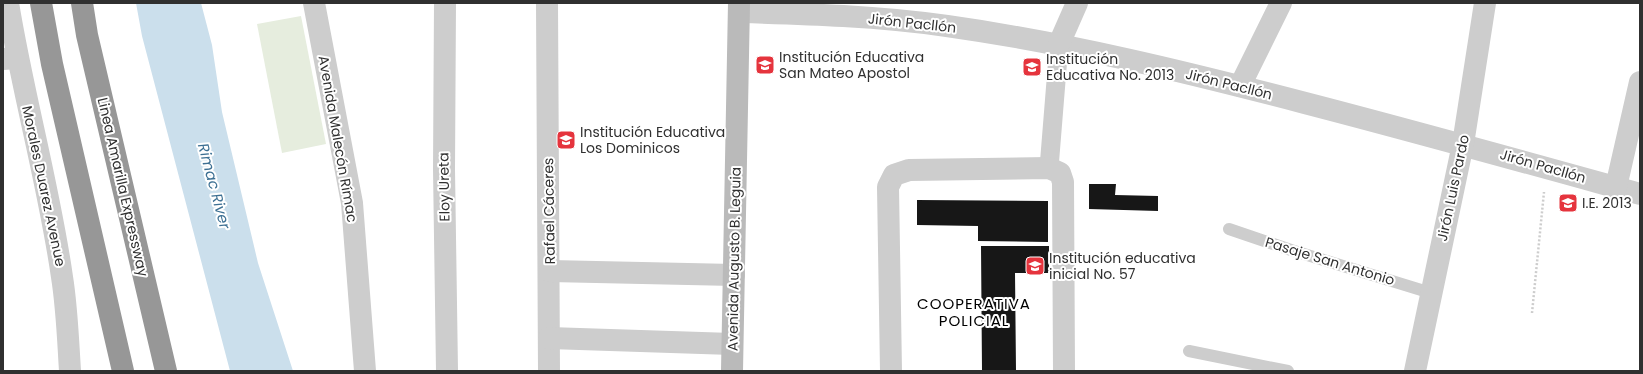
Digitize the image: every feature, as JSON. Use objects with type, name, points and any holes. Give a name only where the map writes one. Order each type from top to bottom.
[{"type":"highway","points":[[41,3],[54,71],[123,371]]},
{"type":"highway","name":"Linea Amarilla Expressway","points":[[82,3],[87,35],[166,371]]},
{"type":"main road","name":"Avenida Augusto B. Leguia","points":[[732,371],[739,7]]},
{"type":"street","name":"Morales Duarez Avenue","points":[[8,3],[10,58],[52,218],[62,277],[70,371]]},
{"type":"street","name":"Avenida Malecón Rímac","points":[[314,3],[352,202],[365,371]]},
{"type":"street","name":"Eloy Ureta","points":[[445,3],[444,169],[447,371]]},
{"type":"street","name":"Rafael Cáceres","points":[[547,3],[550,271],[549,371]]},
{"type":"street","points":[[1050,168],[1059,44],[1077,3]]},
{"type":"street","points":[[1240,86],[1281,3]]},
{"type":"street","name":"Jirón Luis Pardo","points":[[1415,371],[1463,144],[1485,3]]},
{"type":"street","name":"Jirón Pacllón","points":[[739,7],[843,9],[1059,44],[1240,86],[1463,144],[1640,194]]},
{"type":"street","points":[[1616,187],[1640,82]]},
{"type":"street","points":[[891,371],[888,187],[894,175],[909,170],[1050,168],[1060,173],[1063,182],[1064,371]]},
{"type":"street","points":[[550,271],[734,275]]},
{"type":"street","points":[[549,338],[732,344]]},
{"type":"lane","name":"Pasaje San Antonio","points":[[1229,229],[1291,250],[1431,293]]},
{"type":"lane","points":[[1189,351],[1288,371]]},
{"type":"path","points":[[1532,313],[1546,167]]},
{"type":"green space","points":[[301,16],[326,144],[282,153],[257,24]]},
{"type":"water","name":"Rimac River","points":[[136,3],[201,3],[212,45],[222,112],[258,263],[293,371],[230,371],[142,36]]},
{"type":"building","points":[[1089,184],[1116,184],[1115,195],[1158,196],[1158,211],[1089,209]]},
{"type":"building","points":[[917,200],[1048,201],[1048,242],[978,241],[978,226],[917,225]]},
{"type":"building","points":[[981,246],[1049,246],[1049,273],[1015,273],[1016,371],[982,371]]},
{"type":"place","name":"Institución Educativa San Mateo Apostol","points":[[765,65]]},
{"type":"place","name":"Institución Educativa No. 2013","points":[[1032,67]]},
{"type":"place","name":"Institución Educativa Los Dominicos","points":[[566,140]]},
{"type":"place","name":"I.E. 2013","points":[[1568,203]]},
{"type":"place","name":"Institución educativa inicial No. 57","points":[[1035,266]]},
{"type":"district","name":"COOPERATIVA POLICIAL","points":[[974,312]]}]
